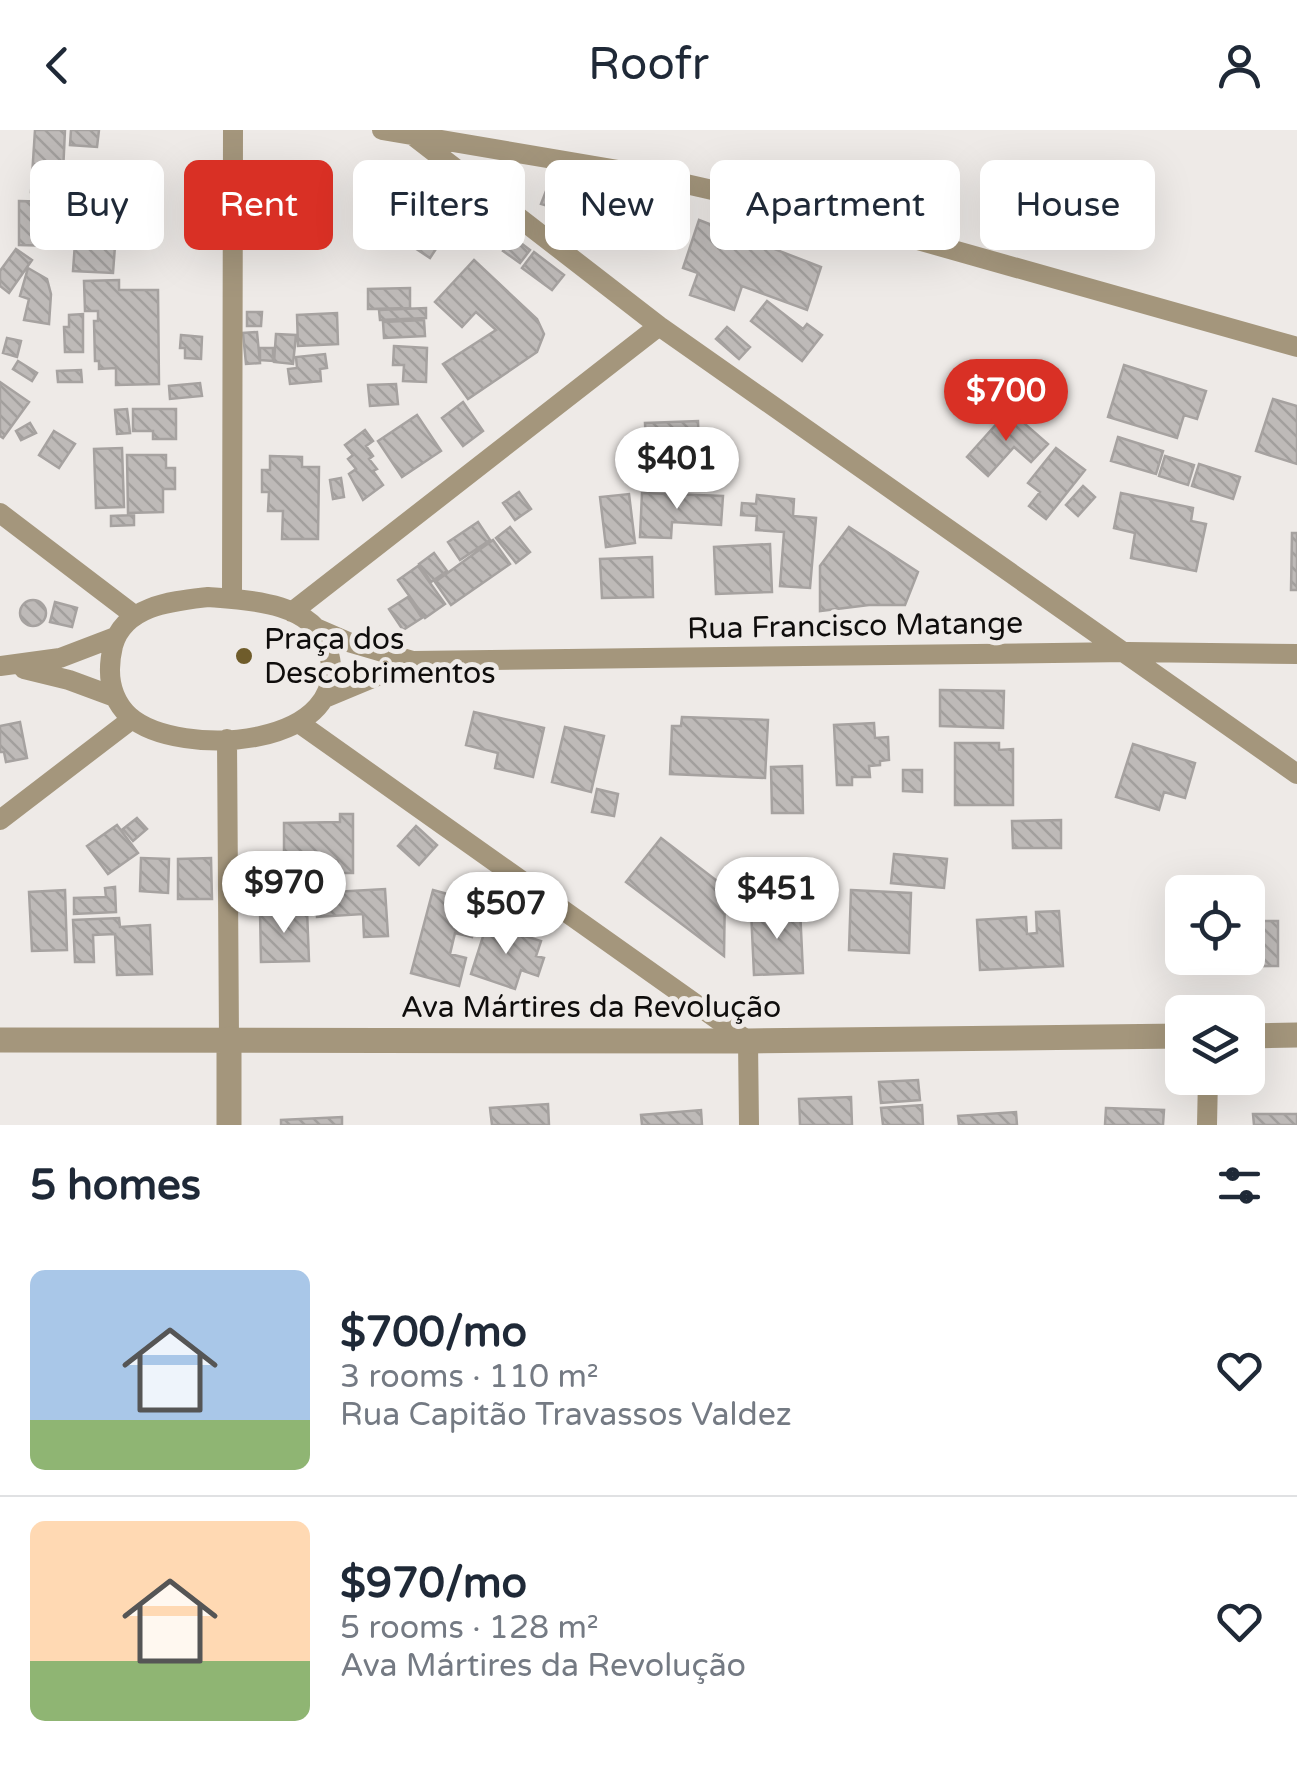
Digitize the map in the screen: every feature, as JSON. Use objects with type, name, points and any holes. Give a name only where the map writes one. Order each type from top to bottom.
[{"type":"street","points":[[232,599],[233,130]]},
{"type":"street","points":[[382,130],[642,174],[862,224],[1297,347]]},
{"type":"street","points":[[411,134],[659,326],[1297,774]]},
{"type":"street","points":[[292,612],[659,326]]},
{"type":"street","points":[[0,513],[134,615]]},
{"type":"street","points":[[232,599],[292,612],[348,642],[413,661],[327,696],[299,723],[283,732],[227,739],[160,732],[132,719],[115,697],[109,668],[116,637],[134,615],[183,600],[232,599]]},
{"type":"street","points":[[318,628],[331,662],[327,696]]},
{"type":"street","points":[[6,666],[60,658],[116,637]]},
{"type":"street","name":"Rua Francisco Matange","points":[[413,661],[1128,652],[1297,654]]},
{"type":"street","points":[[6,666],[81,684],[115,697]]},
{"type":"street","points":[[0,820],[132,719]]},
{"type":"street","points":[[299,723],[748,1041],[749,1125]]},
{"type":"street","points":[[227,739],[229,1125]]},
{"type":"street","name":"Ava Mártires da Revolução","points":[[0,1040],[748,1041],[1165,1036]]},
{"type":"street","points":[[1265,1036],[1297,1036]]},
{"type":"street","points":[[1207,1125],[1208,1095]]},
{"type":"building","points":[[35,130],[65,130],[64,160],[33,160]]},
{"type":"building","points":[[71,130],[99,130],[97,147],[70,145]]},
{"type":"building","points":[[19,201],[30,201],[30,245],[19,245]]},
{"type":"building","points":[[699,220],[710,224],[710,250],[777,250],[821,267],[807,310],[742,286],[734,310],[690,295],[698,273],[683,268]]},
{"type":"building","points":[[525,246],[530,250],[520,263],[503,251],[525,250]]},
{"type":"building","points":[[16,249],[32,260],[9,293],[0,286],[0,271]]},
{"type":"building","points":[[74,250],[115,250],[113,273],[73,271]]},
{"type":"building","points":[[418,250],[435,250],[430,258]]},
{"type":"building","points":[[534,252],[564,275],[552,290],[522,268]]},
{"type":"building","points":[[474,260],[537,319],[544,334],[537,352],[468,399],[443,364],[496,330],[476,312],[462,327],[435,302]]},
{"type":"building","points":[[28,268],[47,279],[51,294],[49,324],[24,320],[29,299],[20,296]]},
{"type":"building","points":[[119,280],[119,290],[158,290],[159,384],[116,385],[116,368],[99,369],[99,361],[95,361],[94,321],[98,321],[98,311],[85,311],[84,281]]},
{"type":"building","points":[[410,288],[410,308],[368,309],[368,289]]},
{"type":"building","points":[[767,301],[803,329],[807,324],[822,335],[802,361],[751,321]]},
{"type":"building","points":[[426,308],[426,318],[380,320],[379,310]]},
{"type":"building","points":[[247,312],[262,312],[261,326],[247,326]]},
{"type":"building","points":[[337,313],[338,344],[298,346],[297,315]]},
{"type":"building","points":[[83,314],[83,352],[65,352],[64,327],[69,327],[69,315]]},
{"type":"building","points":[[424,320],[425,336],[384,338],[383,322]]},
{"type":"building","points":[[727,327],[750,347],[739,359],[716,339]]},
{"type":"building","points":[[257,332],[260,363],[246,364],[243,333]]},
{"type":"building","points":[[276,334],[296,335],[293,364],[274,362]]},
{"type":"building","points":[[181,335],[202,337],[201,359],[185,358],[185,348],[180,348]]},
{"type":"building","points":[[7,338],[21,341],[17,357],[3,353]]},
{"type":"building","points":[[394,346],[427,348],[426,382],[403,381],[404,365],[393,365]]},
{"type":"building","points":[[260,348],[273,348],[273,361],[260,360]]},
{"type":"building","points":[[325,354],[327,368],[320,369],[321,381],[290,384],[288,369],[297,368],[296,357]]},
{"type":"building","points":[[18,361],[37,373],[32,381],[13,369]]},
{"type":"building","points":[[1124,365],[1206,391],[1197,419],[1184,415],[1177,438],[1108,417]]},
{"type":"building","points":[[81,370],[82,382],[58,382],[57,371]]},
{"type":"building","points":[[0,382],[29,402],[3,438],[0,436]]},
{"type":"building","points":[[200,383],[202,396],[170,399],[169,386]]},
{"type":"building","points":[[396,384],[398,404],[370,406],[368,385]]},
{"type":"building","points":[[1273,399],[1297,406],[1297,464],[1256,451]]},
{"type":"building","points":[[463,402],[483,431],[463,446],[442,418]]},
{"type":"building","points":[[127,409],[130,433],[117,434],[115,410]]},
{"type":"building","points":[[133,409],[176,409],[176,439],[153,439],[153,431],[133,431]]},
{"type":"building","points":[[1009,410],[1048,444],[1031,462],[1014,447],[988,476],[967,457]]},
{"type":"building","points":[[417,415],[441,451],[402,477],[378,441]]},
{"type":"building","points":[[698,421],[700,483],[653,484],[653,466],[661,465],[660,446],[646,446],[645,423]]},
{"type":"building","points":[[30,423],[36,433],[21,440],[16,431]]},
{"type":"building","points":[[365,430],[373,441],[366,446],[373,456],[369,459],[383,485],[363,500],[349,474],[356,469],[348,459],[353,455],[345,445]]},
{"type":"building","points":[[54,431],[75,444],[59,468],[39,455]]},
{"type":"building","points":[[1118,437],[1163,451],[1156,474],[1111,461]]},
{"type":"building","points":[[122,448],[124,507],[96,508],[94,449]]},
{"type":"building","points":[[1056,448],[1085,470],[1046,519],[1029,506],[1040,492],[1028,483]]},
{"type":"building","points":[[127,455],[166,455],[166,468],[175,468],[175,489],[163,489],[163,512],[128,513]]},
{"type":"building","points":[[270,456],[302,457],[302,467],[319,467],[318,539],[282,539],[283,511],[268,511],[269,492],[262,492],[262,470],[270,470]]},
{"type":"building","points":[[1165,456],[1194,465],[1188,485],[1159,476]]},
{"type":"building","points":[[1199,464],[1240,477],[1233,499],[1192,486]]},
{"type":"building","points":[[341,478],[344,497],[333,499],[330,480]]},
{"type":"building","points":[[1083,486],[1095,497],[1078,516],[1066,505]]},
{"type":"building","points":[[519,492],[531,509],[515,520],[503,503]]},
{"type":"building","points":[[642,493],[723,496],[721,525],[672,522],[671,538],[640,537]]},
{"type":"building","points":[[1121,493],[1193,508],[1191,521],[1206,524],[1196,571],[1131,558],[1135,533],[1114,528]]},
{"type":"building","points":[[629,494],[635,543],[606,547],[600,497]]},
{"type":"building","points":[[757,495],[794,499],[793,516],[816,518],[810,588],[780,586],[784,532],[756,530],[757,516],[741,515],[742,503],[756,504]]},
{"type":"building","points":[[134,515],[134,525],[111,526],[111,516]]},
{"type":"building","points":[[478,522],[490,540],[460,560],[448,542]]},
{"type":"building","points":[[510,527],[530,552],[516,563],[496,538]]},
{"type":"building","points":[[849,527],[918,572],[905,605],[820,611],[820,566]]},
{"type":"building","points":[[1292,533],[1297,533],[1297,590],[1291,590]]},
{"type":"building","points":[[493,540],[510,564],[451,605],[435,582]]},
{"type":"building","points":[[770,544],[772,592],[716,594],[714,547]]},
{"type":"building","points":[[434,553],[447,571],[431,582],[419,564]]},
{"type":"building","points":[[652,557],[653,597],[602,598],[600,559]]},
{"type":"building","points":[[418,566],[445,604],[425,618],[398,580]]},
{"type":"building","points":[[408,597],[422,618],[403,630],[389,609]]},
{"type":"building","points":[[33,600],[42,604],[46,613],[42,622],[33,626],[24,622],[20,613],[24,604]]},
{"type":"building","points":[[55,602],[77,608],[72,627],[50,622]]},
{"type":"building","points":[[940,690],[1004,691],[1003,728],[940,726]]},
{"type":"building","points":[[474,712],[544,728],[533,777],[495,768],[498,753],[466,745]]},
{"type":"building","points":[[682,717],[768,720],[765,778],[670,774],[672,726],[681,726]]},
{"type":"building","points":[[20,722],[27,758],[6,762],[4,752],[0,752],[0,726]]},
{"type":"building","points":[[874,723],[875,738],[888,737],[889,760],[869,766],[870,777],[852,777],[852,785],[837,785],[834,725]]},
{"type":"building","points":[[565,727],[604,736],[591,792],[552,782]]},
{"type":"building","points":[[955,743],[999,743],[999,750],[1013,749],[1013,805],[955,805]]},
{"type":"building","points":[[1133,744],[1195,763],[1185,798],[1164,792],[1159,810],[1116,797]]},
{"type":"building","points":[[802,766],[803,813],[772,813],[771,767]]},
{"type":"building","points":[[903,770],[922,770],[922,792],[903,791]]},
{"type":"building","points":[[597,789],[618,794],[614,816],[592,812]]},
{"type":"building","points":[[340,814],[353,814],[353,873],[338,873],[338,860],[284,860],[284,823],[340,822]]},
{"type":"building","points":[[137,818],[147,829],[133,841],[123,829]]},
{"type":"building","points":[[1061,820],[1061,848],[1013,848],[1012,821]]},
{"type":"building","points":[[117,825],[138,853],[108,874],[87,846]]},
{"type":"building","points":[[416,826],[437,845],[419,865],[398,846]]},
{"type":"building","points":[[661,838],[725,887],[724,956],[626,882]]},
{"type":"building","points":[[894,854],[947,859],[944,888],[891,883]]},
{"type":"building","points":[[141,858],[169,859],[168,893],[140,891]]},
{"type":"building","points":[[211,858],[212,899],[178,899],[178,859]]},
{"type":"building","points":[[115,887],[116,912],[74,914],[74,898],[106,897],[105,888]]},
{"type":"building","points":[[385,889],[388,936],[364,937],[363,914],[317,917],[316,893]]},
{"type":"building","points":[[65,890],[67,950],[32,951],[29,892]]},
{"type":"building","points":[[433,890],[480,903],[472,937],[455,933],[450,954],[466,958],[459,986],[411,973]]},
{"type":"building","points":[[851,890],[911,893],[909,953],[849,950]]},
{"type":"building","points":[[800,908],[803,973],[754,975],[751,910]]},
{"type":"building","points":[[307,910],[309,961],[261,962],[260,911]]},
{"type":"building","points":[[1059,911],[1063,966],[980,970],[977,920],[1026,917],[1027,934],[1037,933],[1036,912]]},
{"type":"building","points":[[119,918],[120,927],[150,925],[152,974],[117,975],[115,934],[93,935],[94,962],[75,962],[73,920]]},
{"type":"building","points":[[1265,921],[1278,921],[1278,966],[1265,966]]},
{"type":"building","points":[[487,924],[541,941],[536,956],[544,958],[538,976],[521,970],[515,989],[471,974]]},
{"type":"building","points":[[918,1080],[920,1100],[881,1103],[879,1082]]},
{"type":"building","points":[[851,1097],[852,1125],[800,1125],[799,1099]]},
{"type":"building","points":[[548,1104],[549,1125],[492,1125],[490,1108]]},
{"type":"building","points":[[922,1105],[923,1125],[883,1125],[881,1108]]},
{"type":"building","points":[[1106,1108],[1164,1110],[1163,1125],[1105,1125]]},
{"type":"building","points":[[701,1110],[702,1125],[642,1125],[641,1115]]},
{"type":"building","points":[[1016,1112],[1017,1125],[959,1125],[958,1116]]},
{"type":"building","points":[[1253,1114],[1297,1114],[1297,1125],[1254,1125]]},
{"type":"building","points":[[342,1117],[342,1125],[281,1125],[281,1120]]},
{"type":"place","name":"Praça dos Descobrimentos","points":[[244,656]]}]
